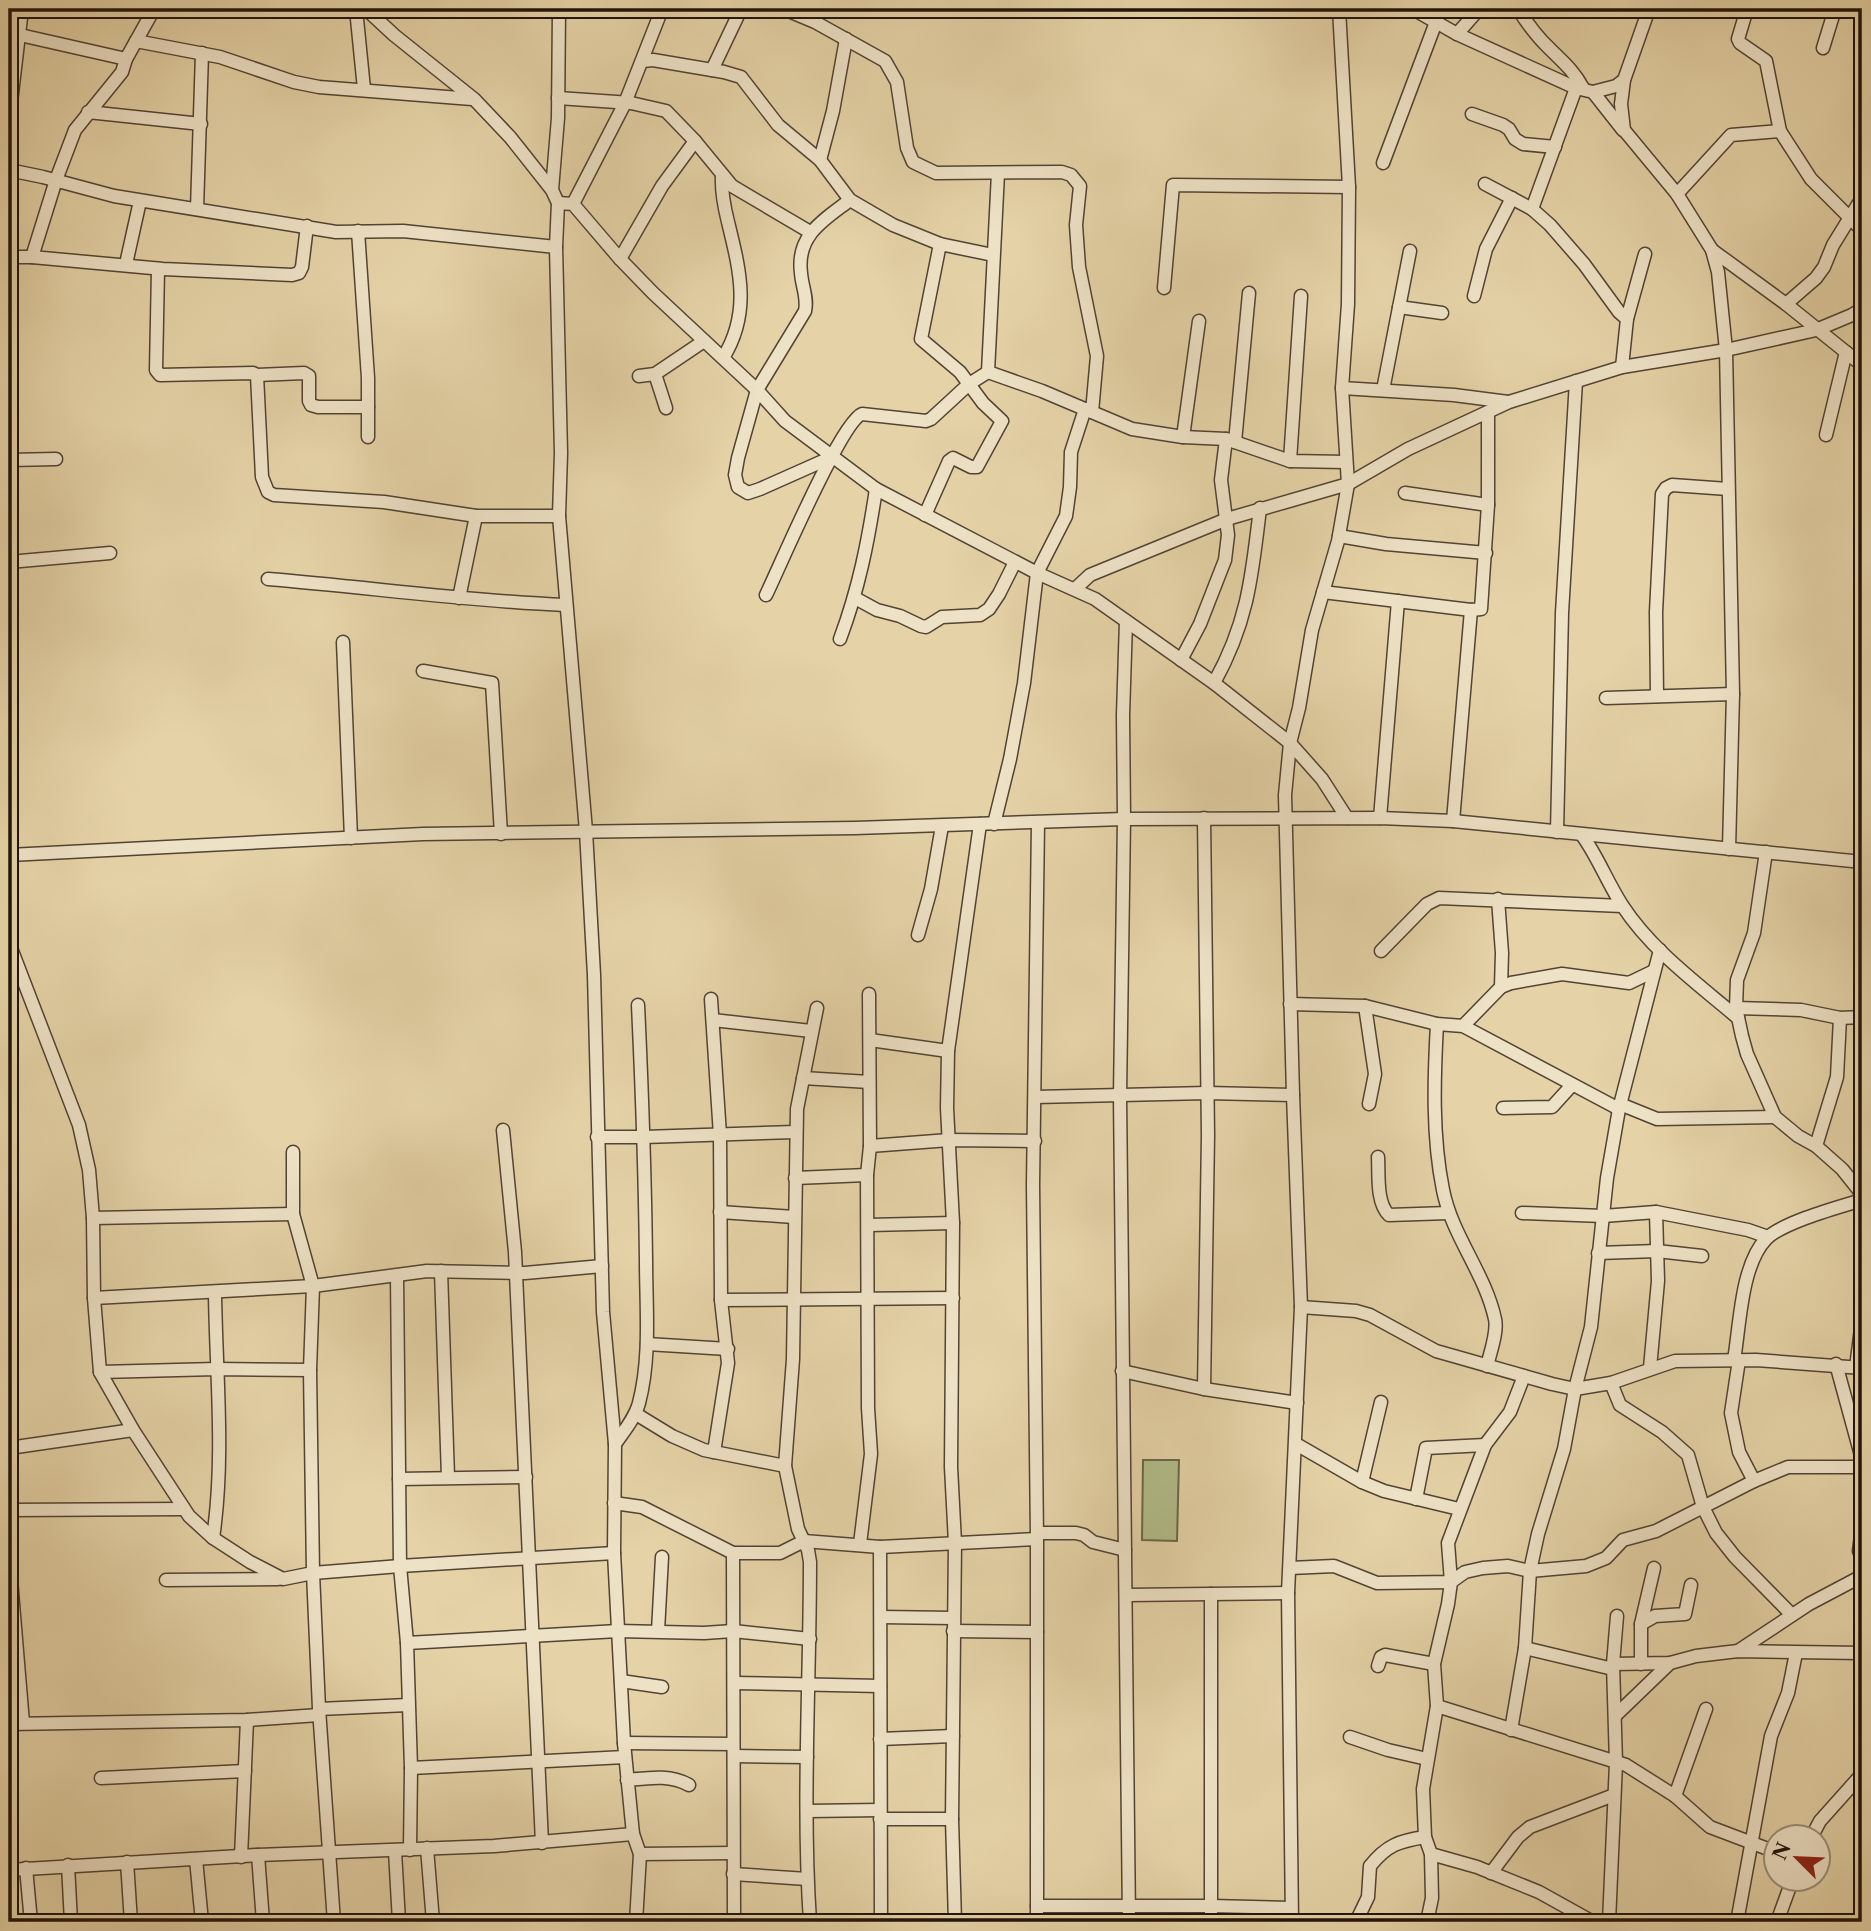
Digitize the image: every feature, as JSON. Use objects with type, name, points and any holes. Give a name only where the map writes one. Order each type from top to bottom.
[{"type":"street","points":[[9,119],[11,82],[23,9]]},
{"type":"street","points":[[32,257],[69,141],[88,112],[122,72],[126,59],[153,9]]},
{"type":"street","points":[[356,9],[364,89]]},
{"type":"street","points":[[366,9],[474,99],[510,138],[552,190],[558,203],[556,247],[561,453],[559,516],[586,831],[594,975],[602,1266],[615,1444],[614,1553],[618,1631],[625,1757],[633,1834],[640,1854],[636,1922]]},
{"type":"street","points":[[552,190],[558,98],[559,9]]},
{"type":"street","points":[[573,204],[625,103],[662,9]]},
{"type":"street","points":[[712,70],[741,9]]},
{"type":"street","points":[[784,9],[846,39],[885,61],[892,69],[900,92],[907,148],[913,162],[936,173],[1062,172],[1076,179],[1080,186],[1076,225],[1079,267],[1097,356],[1089,411],[1071,453],[1066,516],[1037,573],[1024,683],[994,824]]},
{"type":"street","points":[[815,22],[820,9]]},
{"type":"street","points":[[1292,1922],[1288,1593],[1301,1307],[1290,1004],[1286,767],[1312,630],[1339,536],[1348,484],[1342,388],[1348,290],[1349,187],[1339,9]]},
{"type":"street","points":[[1413,9],[1457,34],[1584,89],[1616,86],[1624,80]]},
{"type":"street","points":[[1457,34],[1479,9]]},
{"type":"street","points":[[1518,9],[1539,38],[1575,72],[1584,89],[1624,130],[1677,194],[1712,250],[1718,272],[1726,350],[1733,694],[1730,849]]},
{"type":"street","points":[[1624,130],[1620,104],[1624,80],[1649,9]]},
{"type":"street","points":[[1747,9],[1738,39],[1766,61],[1780,131],[1811,179],[1851,216],[1862,230]]},
{"type":"street","points":[[1823,48],[1835,9]]},
{"type":"street","points":[[1382,163],[1436,22]]},
{"type":"street","points":[[19,35],[126,59]]},
{"type":"street","points":[[820,160],[833,111],[846,39]]},
{"type":"street","points":[[136,41],[220,57],[294,82],[318,87],[474,99]]},
{"type":"street","points":[[197,209],[202,53]]},
{"type":"street","points":[[643,61],[653,60],[741,77],[778,125],[820,160],[850,200],[893,225],[940,244],[993,255]]},
{"type":"street","points":[[1532,209],[1555,147],[1584,89]]},
{"type":"street","points":[[558,98],[625,103],[666,111],[741,193],[810,232]]},
{"type":"street","points":[[88,112],[201,124]]},
{"type":"street","points":[[1472,114],[1503,125],[1523,144],[1555,147]]},
{"type":"street","points":[[1677,194],[1731,135],[1780,131]]},
{"type":"street","points":[[620,259],[662,186],[695,141]]},
{"type":"street","points":[[9,170],[114,196],[336,232],[403,231],[556,247]]},
{"type":"street","points":[[988,372],[998,173]]},
{"type":"street","points":[[722,175],[721,190],[735,254],[742,308],[733,342],[723,358]]},
{"type":"street","points":[[1485,184],[1532,209],[1550,225],[1627,319]]},
{"type":"street","points":[[1164,288],[1172,185],[1349,187]]},
{"type":"street","points":[[1474,296],[1486,249],[1512,198]]},
{"type":"street","points":[[1786,304],[1816,278],[1824,267],[1833,245],[1862,198]]},
{"type":"street","points":[[832,457],[748,493],[738,487],[735,475],[738,458],[757,390],[805,312],[807,303],[800,270],[801,256],[810,232],[850,200]]},
{"type":"street","points":[[126,264],[141,201]]},
{"type":"street","points":[[558,203],[573,204],[620,259],[757,390],[785,421],[876,489],[1015,562],[1095,599],[1214,683],[1290,743],[1322,779],[1347,818]]},
{"type":"street","points":[[9,257],[126,264],[159,269],[292,275],[299,273],[302,267],[307,226]]},
{"type":"street","points":[[358,231],[368,437]]},
{"type":"street","points":[[925,515],[948,461],[953,458],[971,467],[977,467],[1002,423],[960,372],[921,339],[940,244]]},
{"type":"street","points":[[1712,250],[1786,304],[1862,365]]},
{"type":"street","points":[[1383,390],[1410,251]]},
{"type":"street","points":[[1622,367],[1627,319],[1646,254]]},
{"type":"street","points":[[159,269],[157,373],[167,376],[307,374],[311,405],[368,407]]},
{"type":"street","points":[[1181,660],[1200,624],[1225,559],[1228,544],[1221,480],[1231,441],[1249,293]]},
{"type":"street","points":[[1290,461],[1301,296]]},
{"type":"street","points":[[1399,307],[1442,313]]},
{"type":"street","points":[[1075,589],[1090,575],[1227,519],[1348,484],[1408,449],[1508,402],[1622,367],[1726,350],[1816,330],[1852,316],[1862,309]]},
{"type":"street","points":[[1183,436],[1199,321]]},
{"type":"street","points":[[639,376],[655,374],[704,341]]},
{"type":"street","points":[[1826,435],[1846,352]]},
{"type":"street","points":[[988,372],[1132,429],[1231,441],[1290,461],[1346,462]]},
{"type":"street","points":[[766,595],[832,457],[858,415],[926,421],[969,384],[988,372]]},
{"type":"street","points":[[655,374],[666,408]]},
{"type":"street","points":[[257,375],[262,477],[268,492],[384,502],[476,516],[559,516]]},
{"type":"street","points":[[1557,832],[1562,613],[1576,381]]},
{"type":"street","points":[[1342,388],[1454,395],[1508,402]]},
{"type":"street","points":[[1323,592],[1481,609],[1488,505],[1488,412]]},
{"type":"street","points":[[9,460],[56,458]]},
{"type":"street","points":[[1657,696],[1656,612],[1662,494],[1672,485],[1728,489]]},
{"type":"street","points":[[840,639],[855,598],[868,542],[876,489]]},
{"type":"street","points":[[1405,493],[1488,505]]},
{"type":"street","points":[[1214,683],[1235,640],[1246,608],[1260,508]]},
{"type":"street","points":[[459,598],[476,516]]},
{"type":"street","points":[[1339,536],[1386,544],[1486,553]]},
{"type":"street","points":[[9,562],[110,553]]},
{"type":"street","points":[[855,598],[877,610],[926,627],[949,615],[979,615],[989,609],[1015,562]]},
{"type":"street","points":[[268,579],[485,601],[565,605]]},
{"type":"street","points":[[1380,818],[1398,601]]},
{"type":"street","points":[[1453,821],[1471,610]]},
{"type":"street","points":[[1126,621],[1121,1096],[1129,1922]]},
{"type":"street","points":[[343,642],[351,838]]},
{"type":"street","points":[[423,671],[492,683],[501,834]]},
{"type":"street","points":[[1606,698],[1733,694]]},
{"type":"street","points":[[1204,818],[1207,1093],[1204,1389]]},
{"type":"street","points":[[9,855],[423,834],[942,826],[1204,818],[1380,818],[1453,821],[1862,862]]},
{"type":"street","points":[[1037,1922],[1035,1097],[1038,823]]},
{"type":"street","points":[[955,1922],[952,1819],[955,1543],[951,1467],[953,1223],[947,1108],[948,1051],[957,941],[980,824]]},
{"type":"street","points":[[918,935],[931,889],[942,826]]},
{"type":"street","points":[[1582,835],[1622,906],[1660,950],[1737,1013],[1801,1010],[1840,1017],[1862,1017]]},
{"type":"street","points":[[1766,852],[1754,933],[1737,980],[1737,1013],[1747,1054],[1775,1117],[1798,1136],[1816,1146],[1842,1169],[1862,1194]]},
{"type":"street","points":[[1381,951],[1433,899],[1498,899],[1622,906]]},
{"type":"street","points":[[1498,899],[1502,953],[1501,987]]},
{"type":"street","points":[[9,943],[79,1125],[89,1170],[100,1372],[133,1430],[184,1508],[213,1538],[283,1579]]},
{"type":"street","points":[[1511,1730],[1525,1648],[1530,1571],[1538,1534],[1564,1449],[1575,1388],[1591,1327],[1602,1216],[1619,1106],[1660,950]]},
{"type":"street","points":[[1463,1026],[1501,987],[1562,974],[1629,983],[1654,971]]},
{"type":"street","points":[[860,1544],[871,1454],[868,1408],[869,994]]},
{"type":"street","points":[[711,999],[720,1135],[721,1300],[728,1349],[714,1452]]},
{"type":"street","points":[[1290,1004],[1365,1006],[1437,1024],[1463,1026],[1572,1085],[1657,1119],[1775,1117]]},
{"type":"street","points":[[615,1444],[636,1414],[643,1383],[647,1344],[644,1137],[638,1005]]},
{"type":"street","points":[[1365,1006],[1375,1074],[1369,1104]]},
{"type":"street","points":[[810,1922],[807,1879],[807,1757],[810,1562],[798,1529],[785,1466],[793,1359],[795,1132],[817,1008]]},
{"type":"street","points":[[1816,1146],[1836,1077],[1840,1017]]},
{"type":"street","points":[[713,1020],[811,1031]]},
{"type":"street","points":[[1437,1024],[1436,1125],[1442,1189],[1455,1231],[1476,1268],[1496,1321],[1487,1366]]},
{"type":"street","points":[[870,1040],[948,1051]]},
{"type":"street","points":[[803,1078],[869,1082]]},
{"type":"street","points":[[1503,1108],[1552,1107],[1572,1085]]},
{"type":"street","points":[[1035,1097],[1207,1093],[1293,1095]]},
{"type":"street","points":[[503,1130],[515,1252],[542,1843]]},
{"type":"street","points":[[597,1137],[795,1132]]},
{"type":"street","points":[[870,1146],[949,1140],[1035,1141]]},
{"type":"street","points":[[293,1152],[293,1214],[313,1286],[310,1370],[313,1573],[319,1712],[334,1922]]},
{"type":"street","points":[[1378,1157],[1381,1204],[1385,1212],[1389,1215],[1448,1213]]},
{"type":"street","points":[[795,1178],[867,1175]]},
{"type":"street","points":[[1754,1481],[1739,1452],[1731,1413],[1747,1280],[1758,1250],[1768,1237],[1823,1212],[1862,1200]]},
{"type":"street","points":[[720,1212],[794,1217]]},
{"type":"street","points":[[1650,1368],[1658,1281],[1656,1212]]},
{"type":"street","points":[[1522,1213],[1602,1216],[1656,1212],[1748,1230],[1768,1237]]},
{"type":"street","points":[[93,1218],[293,1214]]},
{"type":"street","points":[[869,1224],[953,1223]]},
{"type":"street","points":[[1598,1254],[1657,1251],[1702,1256]]},
{"type":"street","points":[[94,1298],[313,1286],[441,1271],[524,1273],[602,1266]]},
{"type":"street","points":[[441,1271],[447,1478]]},
{"type":"street","points":[[397,1276],[400,1566],[407,1643],[411,1768],[410,1850]]},
{"type":"street","points":[[213,1538],[217,1509],[219,1430],[215,1293]]},
{"type":"street","points":[[721,1300],[953,1298]]},
{"type":"street","points":[[1301,1307],[1337,1308],[1370,1315],[1436,1350],[1575,1388],[1611,1383],[1675,1361],[1736,1360],[1859,1367],[1862,1321]]},
{"type":"street","points":[[647,1344],[728,1349]]},
{"type":"street","points":[[1836,1364],[1862,1460]]},
{"type":"street","points":[[100,1372],[216,1368],[310,1370]]},
{"type":"street","points":[[1122,1371],[1204,1389],[1297,1403]]},
{"type":"street","points":[[1426,1922],[1432,1898],[1431,1854],[1425,1837],[1423,1789],[1437,1706],[1434,1664],[1451,1582],[1448,1543],[1485,1445],[1510,1412],[1524,1376]]},
{"type":"street","points":[[1611,1383],[1620,1405],[1662,1432],[1688,1455],[1703,1507],[1716,1533],[1735,1557],[1792,1615]]},
{"type":"street","points":[[1362,1482],[1381,1402]]},
{"type":"street","points":[[636,1414],[672,1436],[714,1452],[785,1466]]},
{"type":"street","points":[[9,1448],[133,1430]]},
{"type":"street","points":[[1296,1444],[1362,1482],[1459,1509]]},
{"type":"street","points":[[1416,1499],[1426,1448],[1485,1445]]},
{"type":"street","points":[[1290,1568],[1334,1566],[1377,1583],[1451,1582],[1465,1572],[1483,1568],[1508,1566],[1530,1571],[1586,1566],[1606,1558],[1623,1540],[1656,1531],[1754,1481],[1788,1467],[1862,1467]]},
{"type":"street","points":[[400,1479],[526,1477]]},
{"type":"street","points":[[614,1503],[642,1507],[733,1553],[780,1553],[804,1541],[880,1547],[1076,1532],[1093,1542],[1125,1550]]},
{"type":"street","points":[[9,1510],[184,1508]]},
{"type":"street","points":[[1862,1528],[1859,1551],[1862,1557]]},
{"type":"street","points":[[880,1547],[881,1922]]},
{"type":"street","points":[[166,1580],[283,1579],[313,1573],[400,1566],[614,1553]]},
{"type":"street","points":[[733,1553],[734,1922]]},
{"type":"street","points":[[9,1556],[23,1723]]},
{"type":"street","points":[[658,1631],[662,1557]]},
{"type":"street","points":[[1641,1664],[1641,1624],[1654,1568]]},
{"type":"street","points":[[1738,1651],[1792,1615],[1862,1576]]},
{"type":"street","points":[[1641,1624],[1655,1616],[1685,1614],[1690,1585]]},
{"type":"street","points":[[1127,1595],[1288,1593]]},
{"type":"street","points":[[1211,1594],[1211,1922]]},
{"type":"street","points":[[1609,1922],[1616,1763],[1613,1666],[1617,1616]]},
{"type":"street","points":[[881,1617],[1037,1632]]},
{"type":"street","points":[[407,1643],[618,1631],[733,1631],[810,1639]]},
{"type":"street","points":[[1525,1648],[1613,1666],[1670,1663],[1696,1656],[1738,1651],[1862,1653]]},
{"type":"street","points":[[1737,1922],[1771,1736],[1788,1693],[1796,1653]]},
{"type":"street","points":[[1378,1666],[1381,1657],[1385,1655],[1434,1664]]},
{"type":"street","points":[[1616,1715],[1670,1663]]},
{"type":"street","points":[[621,1681],[662,1687]]},
{"type":"street","points":[[734,1683],[880,1686]]},
{"type":"street","points":[[9,1724],[247,1720],[408,1705]]},
{"type":"street","points":[[1437,1706],[1616,1763],[1642,1774],[1675,1796],[1710,1828],[1762,1849]]},
{"type":"street","points":[[1675,1796],[1706,1709]]},
{"type":"street","points":[[241,1857],[247,1720]]},
{"type":"street","points":[[880,1739],[953,1736]]},
{"type":"street","points":[[1350,1737],[1427,1759]]},
{"type":"street","points":[[624,1743],[807,1757]]},
{"type":"street","points":[[411,1768],[625,1757]]},
{"type":"street","points":[[101,1778],[245,1771]]},
{"type":"street","points":[[1819,1822],[1862,1774]]},
{"type":"street","points":[[628,1780],[668,1777],[680,1779],[689,1785]]},
{"type":"street","points":[[1491,1873],[1518,1837],[1530,1827],[1614,1795]]},
{"type":"street","points":[[808,1811],[952,1819]]},
{"type":"street","points":[[9,1823],[10,1870],[258,1855],[542,1843],[633,1834]]},
{"type":"street","points":[[1356,1922],[1368,1897],[1370,1866],[1395,1843],[1425,1837]]},
{"type":"street","points":[[427,1849],[433,1922]]},
{"type":"street","points":[[395,1851],[399,1922]]},
{"type":"street","points":[[640,1854],[733,1853]]},
{"type":"street","points":[[1431,1854],[1539,1892],[1593,1922]]},
{"type":"street","points":[[258,1855],[263,1922]]},
{"type":"street","points":[[197,1859],[202,1922]]},
{"type":"street","points":[[127,1862],[131,1922]]},
{"type":"street","points":[[68,1865],[71,1922]]},
{"type":"street","points":[[26,1868],[31,1922]]},
{"type":"street","points":[[733,1874],[807,1879]]},
{"type":"street","points":[[1777,1922],[1788,1892]]},
{"type":"street","points":[[1037,1906],[1292,1908]]},
{"type":"green space","points":[[1143,1460],[1179,1460],[1177,1541],[1142,1540]]}]
